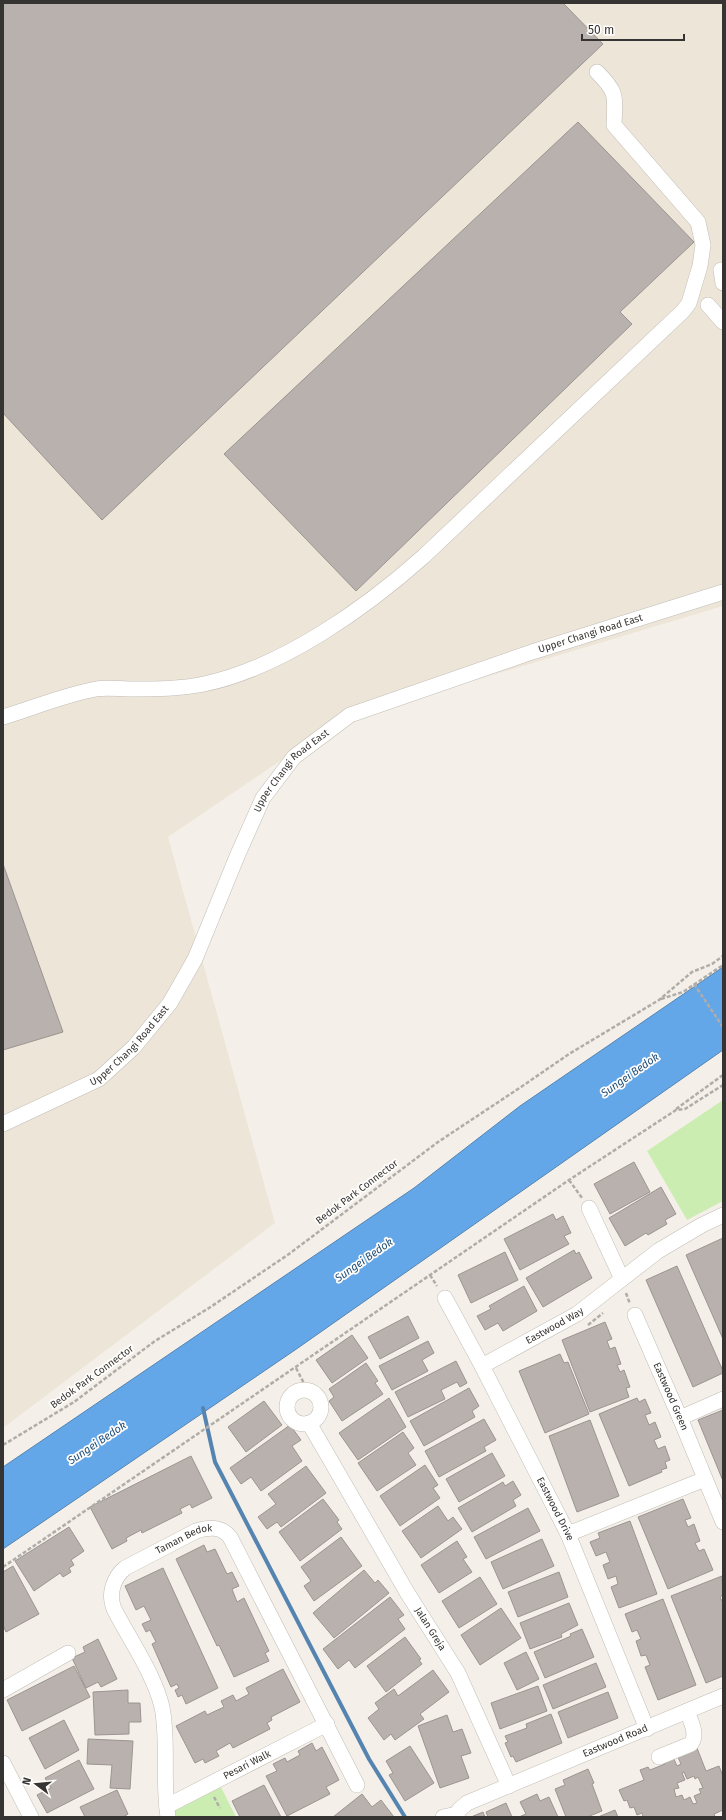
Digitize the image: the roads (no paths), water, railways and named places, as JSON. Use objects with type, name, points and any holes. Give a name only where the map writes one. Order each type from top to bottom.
[{"type":"street","points":[[3,717],[96,689],[158,689],[184,687],[206,683],[230,676],[263,663],[317,636],[388,586],[424,556],[683,311],[689,303],[700,266],[703,245],[698,222],[614,125],[615,95],[609,84],[597,72]]},
{"type":"street","points":[[708,305],[723,322]]},
{"type":"street","name":"Upper Changi Road East","points":[[3,1124],[99,1079],[134,1047],[170,1004],[195,959],[238,854],[263,798],[294,757],[350,715],[532,652],[723,592]]},
{"type":"street","points":[[589,1208],[622,1279]]},
{"type":"street","name":"Eastwood Way","points":[[482,1366],[577,1314],[642,1262],[671,1242],[723,1215]]},
{"type":"street","name":"Eastwood Drive","points":[[444,1298],[482,1366],[568,1534],[646,1729]]},
{"type":"street","name":"Eastwood Green","points":[[635,1315],[723,1522]]},
{"type":"street","points":[[303,1390],[308,1391],[317,1397],[321,1407],[317,1417],[309,1423],[303,1424],[293,1420],[287,1410],[293,1394],[303,1390]]},
{"type":"street","points":[[680,1418],[723,1399]]},
{"type":"street","name":"Jalan Greja","points":[[309,1423],[408,1594],[458,1673],[509,1786]]},
{"type":"street","points":[[568,1534],[705,1479]]},
{"type":"street","name":"Taman Bedok","points":[[168,1812],[162,1707],[150,1675],[114,1609],[111,1592],[119,1574],[125,1568],[192,1533],[203,1529],[216,1528],[222,1530],[230,1537],[357,1785]]},
{"type":"street","points":[[3,1690],[68,1653]]},
{"type":"street","name":"Eastwood Road","points":[[509,1786],[723,1696]]},
{"type":"street","points":[[659,1757],[690,1744],[693,1740],[695,1736],[694,1730],[687,1712]]},
{"type":"street","name":"Pesari Walk","points":[[168,1812],[327,1724]]},
{"type":"street","points":[[3,1763],[31,1817]]},
{"type":"street","points":[[452,1816],[466,1803],[509,1786]]},
{"type":"water","name":"Sungei Bedok","points":[[723,967],[723,1050],[295,1350],[3,1549],[3,1467],[414,1188],[520,1106]]},
{"type":"waterway","points":[[203,1408],[215,1462],[369,1759],[405,1817]]}]
